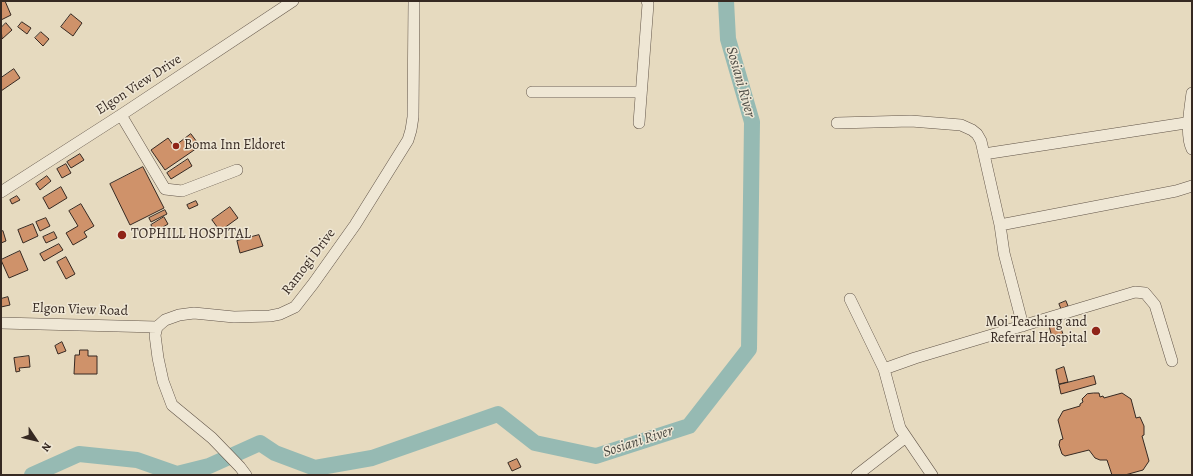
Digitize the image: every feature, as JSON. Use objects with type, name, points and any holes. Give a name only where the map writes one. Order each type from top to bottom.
[{"type":"street","name":"Elgon View Drive","points":[[1,192],[294,1]]},
{"type":"street","name":"Ramogi Drive","points":[[157,327],[165,320],[179,315],[194,313],[234,317],[270,316],[280,314],[295,307],[305,296],[355,225],[408,140],[412,130],[414,1]]},
{"type":"street","points":[[639,123],[647,1]]},
{"type":"street","points":[[532,92],[641,92]]},
{"type":"street","points":[[1192,92],[1190,122],[1190,144],[1192,148]]},
{"type":"street","points":[[121,115],[165,189],[182,191],[237,170]]},
{"type":"street","points":[[837,122],[911,121],[961,125],[977,134],[981,141],[1000,225],[1004,253],[1023,326]]},
{"type":"street","points":[[984,154],[1190,122]]},
{"type":"street","points":[[1000,225],[1176,191],[1192,186]]},
{"type":"street","points":[[884,370],[914,358],[1135,292],[1144,293],[1155,305],[1172,361]]},
{"type":"street","points":[[850,299],[884,370],[900,428],[932,475]]},
{"type":"street","name":"Elgon View Road","points":[[1,323],[157,327]]},
{"type":"street","points":[[157,327],[155,335],[158,358],[163,381],[172,405],[212,438],[243,471]]},
{"type":"street","points":[[857,475],[906,437]]},
{"type":"building","points":[[1,1],[5,1],[11,15],[1,20]]},
{"type":"building","points":[[71,14],[82,23],[73,36],[61,27]]},
{"type":"building","points":[[22,22],[31,28],[27,34],[18,27]]},
{"type":"building","points":[[6,23],[12,30],[2,39],[1,28]]},
{"type":"building","points":[[41,32],[49,39],[43,46],[35,38]]},
{"type":"building","points":[[14,69],[20,78],[1,91],[1,78]]},
{"type":"building","points":[[191,134],[200,146],[165,170],[151,150],[168,138],[174,146]]},
{"type":"building","points":[[80,154],[84,160],[71,168],[67,162]]},
{"type":"building","points":[[188,159],[192,166],[171,179],[167,173]]},
{"type":"building","points":[[66,164],[71,173],[62,178],[57,169]]},
{"type":"building","points":[[143,167],[164,208],[130,225],[110,184]]},
{"type":"building","points":[[47,176],[51,181],[40,190],[36,184]]},
{"type":"building","points":[[61,187],[67,198],[49,209],[43,198]]},
{"type":"building","points":[[17,196],[20,200],[12,204],[10,200]]},
{"type":"building","points":[[196,201],[198,205],[189,209],[187,205]]},
{"type":"building","points":[[81,204],[94,226],[84,232],[87,237],[73,245],[66,233],[78,226],[69,211]]},
{"type":"building","points":[[230,207],[238,218],[220,231],[212,220]]},
{"type":"building","points":[[165,210],[167,214],[151,222],[149,218]]},
{"type":"building","points":[[164,217],[168,224],[155,232],[151,225]]},
{"type":"building","points":[[46,218],[50,226],[40,231],[36,222]]},
{"type":"building","points":[[33,224],[38,236],[23,243],[18,230]]},
{"type":"building","points":[[3,231],[6,241],[1,243],[1,232]]},
{"type":"building","points":[[54,232],[57,238],[46,243],[43,237]]},
{"type":"building","points":[[259,235],[263,246],[240,253],[237,241]]},
{"type":"building","points":[[59,244],[63,250],[44,261],[40,254]]},
{"type":"building","points":[[20,251],[28,270],[9,278],[1,260]]},
{"type":"building","points":[[66,257],[75,274],[66,279],[57,262]]},
{"type":"building","points":[[8,297],[10,305],[1,307],[1,299]]},
{"type":"building","points":[[1066,301],[1068,306],[1061,309],[1059,304]]},
{"type":"building","points":[[1059,323],[1063,334],[1052,337],[1049,326]]},
{"type":"building","points":[[62,342],[66,351],[58,354],[55,346]]},
{"type":"building","points":[[80,350],[88,350],[88,356],[97,356],[97,374],[74,374],[75,355],[79,355]]},
{"type":"building","points":[[29,356],[30,367],[19,368],[20,371],[16,372],[14,358]]},
{"type":"building","points":[[1064,367],[1068,382],[1059,384],[1056,370]]},
{"type":"building","points":[[1094,376],[1096,384],[1061,394],[1059,385]]},
{"type":"building","points":[[1099,393],[1100,397],[1103,396],[1104,398],[1122,393],[1131,399],[1136,418],[1140,417],[1144,426],[1144,435],[1142,436],[1149,461],[1143,470],[1125,475],[1112,475],[1107,460],[1095,458],[1089,450],[1065,456],[1062,454],[1059,445],[1060,440],[1063,439],[1058,420],[1063,411],[1080,406],[1083,402],[1082,399],[1087,394]]},
{"type":"building","points":[[517,459],[521,467],[512,471],[508,463]]},
{"type":"waterway","name":"Sosiani River","points":[[32,475],[79,454],[137,460],[177,474],[209,466],[260,443],[275,453],[315,468],[372,458],[498,414],[535,443],[596,456],[689,426],[749,349],[752,122],[728,39],[726,1]]},
{"type":"place","name":"Boma Inn Eldoret","points":[[176,146]]},
{"type":"place","name":"TOPHILL HOSPITAL","points":[[122,235]]},
{"type":"place","name":"Moi Teaching and Referral Hospital","points":[[1096,331]]}]
